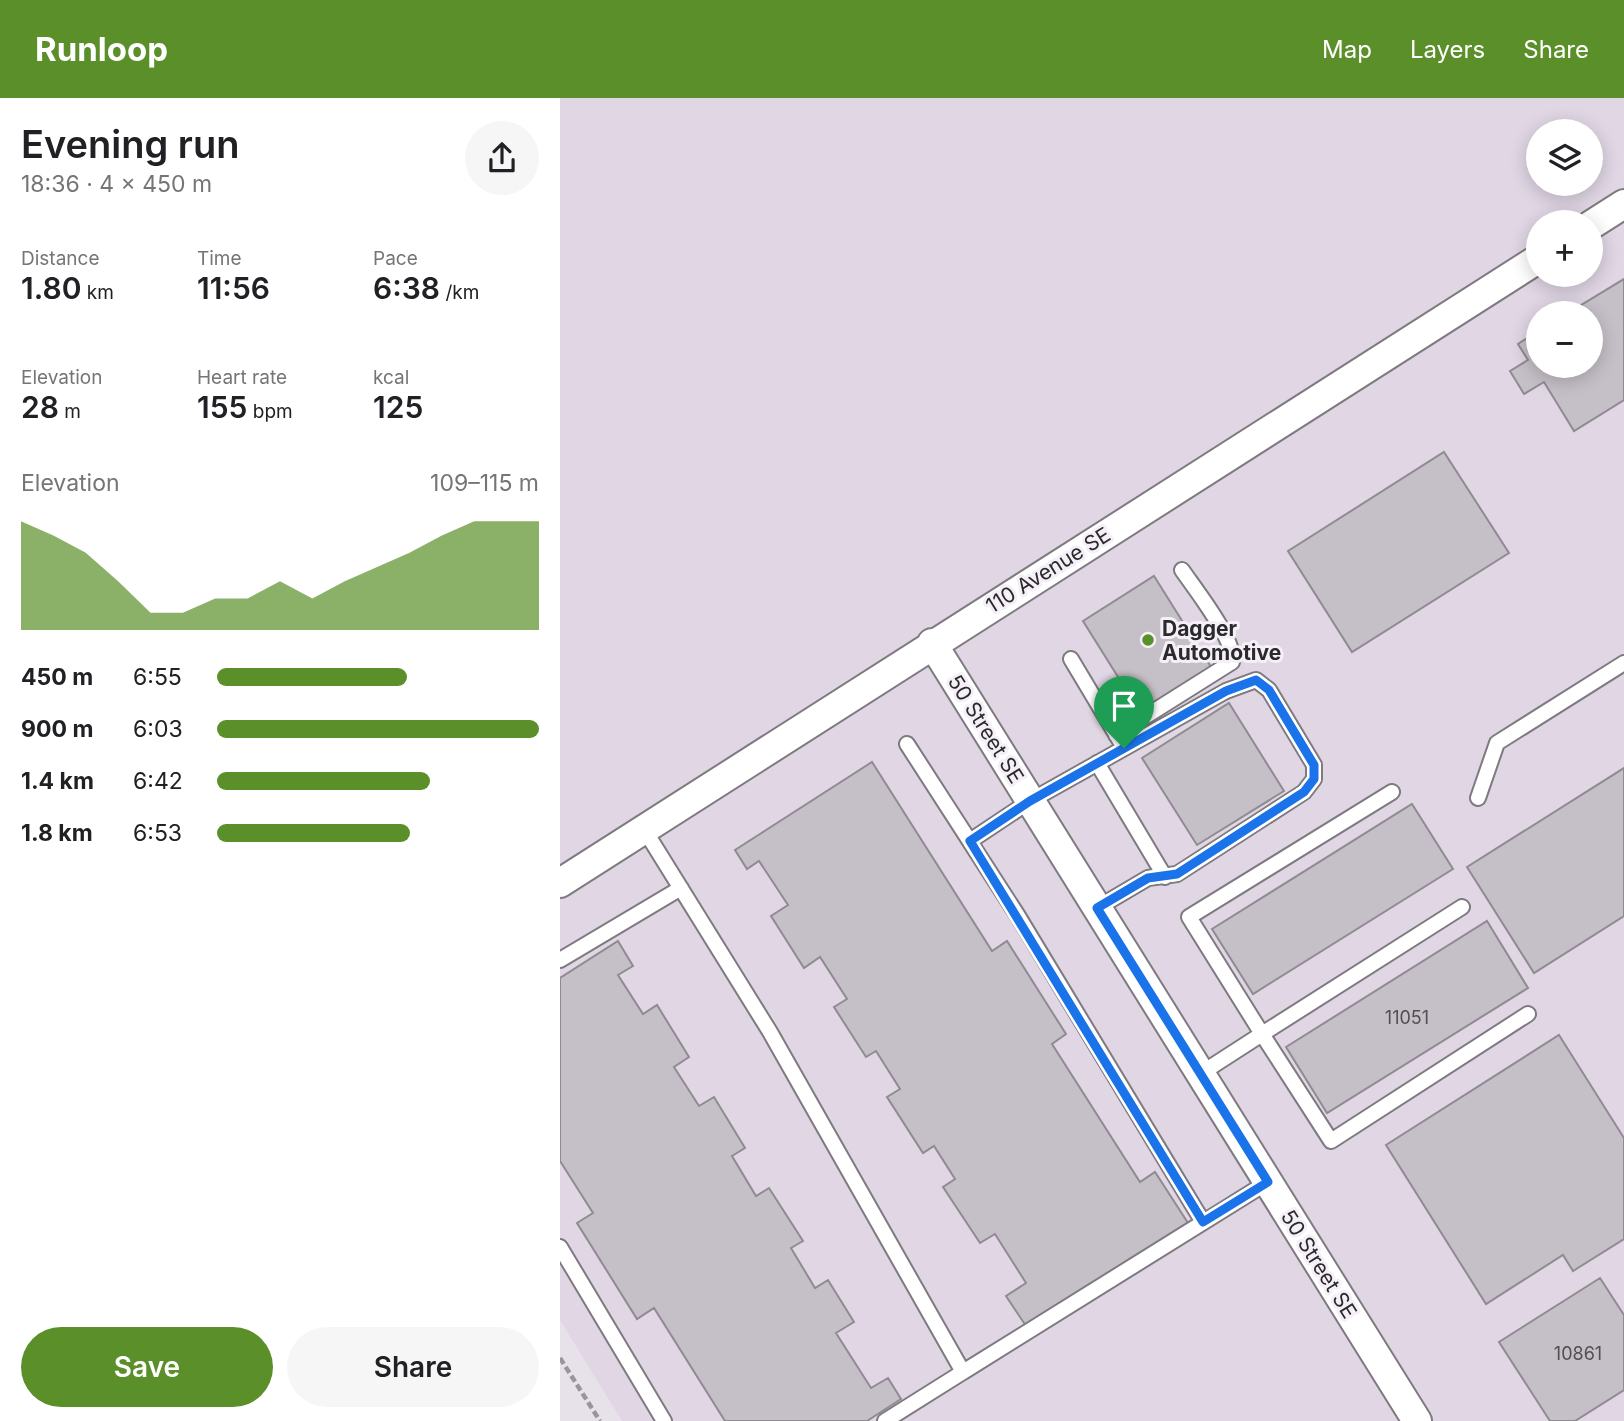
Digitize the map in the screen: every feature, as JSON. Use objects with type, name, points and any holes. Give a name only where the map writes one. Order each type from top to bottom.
[{"type":"street","points":[[1603,217],[1624,204]]},
{"type":"street","name":"110 Avenue SE","points":[[560,883],[932,643],[1526,267]]},
{"type":"street","name":"50 Street SE","points":[[932,643],[1417,1421]]},
{"type":"lane","points":[[970,841],[1030,801],[1097,763],[1120,741],[1232,662],[1234,654],[1227,639],[1182,570]]},
{"type":"lane","points":[[1071,659],[1120,741]]},
{"type":"lane","points":[[1478,798],[1497,743],[1624,663]]},
{"type":"lane","points":[[1097,908],[1148,878],[1177,874],[1304,792],[1314,779],[1314,765],[1269,690],[1256,680],[1226,691],[1120,741]]},
{"type":"lane","points":[[907,744],[970,841],[1203,1222]]},
{"type":"lane","points":[[1097,763],[1165,877]]},
{"type":"lane","points":[[1392,792],[1189,917],[1331,1142],[1528,1014]]},
{"type":"lane","points":[[644,829],[770,1032],[964,1372]]},
{"type":"lane","points":[[560,960],[681,888]]},
{"type":"lane","points":[[1200,1074],[1462,907]]},
{"type":"lane","points":[[885,1421],[1268,1182]]},
{"type":"lane","points":[[560,1247],[664,1421]]},
{"type":"path","points":[[560,1358],[600,1421]]},
{"type":"shaded area","points":[[560,98],[1624,98],[1624,1421],[622,1421],[560,1320]]},
{"type":"building","points":[[1624,279],[1624,400],[1574,431],[1544,382],[1524,394],[1510,371],[1526,361],[1526,378],[1603,378],[1603,301],[1588,301]]},
{"type":"building","points":[[1526,339],[1526,357],[1518,344]]},
{"type":"building","points":[[1444,452],[1509,553],[1352,652],[1288,551]]},
{"type":"building","points":[[1154,576],[1211,667],[1140,712],[1083,621]]},
{"type":"building","points":[[1229,703],[1284,791],[1197,845],[1142,758]]},
{"type":"building","points":[[872,762],[992,951],[1007,941],[1066,1034],[1052,1044],[1140,1182],[1155,1172],[1188,1223],[1026,1326],[1006,1296],[1026,1283],[995,1234],[980,1243],[943,1187],[955,1179],[934,1146],[923,1153],[887,1097],[900,1089],[876,1051],[866,1057],[834,1007],[847,999],[820,957],[804,968],[771,916],[788,905],[759,861],[747,869],[735,850]]},
{"type":"building","points":[[1624,768],[1624,916],[1534,973],[1467,867]]},
{"type":"building","points":[[1412,804],[1453,869],[1253,994],[1212,929]]},
{"type":"building","points":[[1487,921],[1528,988],[1327,1113],[1286,1047]]},
{"type":"building","points":[[618,941],[633,966],[618,975],[643,1014],[657,1005],[689,1057],[674,1067],[699,1106],[714,1097],[745,1148],[732,1156],[756,1196],[769,1188],[803,1241],[791,1248],[815,1288],[828,1280],[854,1322],[836,1333],[871,1388],[888,1378],[901,1399],[867,1421],[725,1421],[654,1308],[637,1319],[577,1223],[593,1213],[560,1161],[560,978]]},
{"type":"building","points":[[1559,1035],[1624,1138],[1624,1239],[1573,1271],[1563,1255],[1486,1304],[1386,1145]]},
{"type":"building","points":[[1600,1278],[1624,1315],[1624,1390],[1575,1421],[1550,1421],[1499,1342]]},
{"type":"place","name":"Dagger Automotive","points":[[1148,640]]},
{"type":"route","points":[[1256,680],[1269,690],[1314,765],[1314,779],[1304,792],[1239,836],[1177,874],[1148,878],[1097,908],[1268,1182],[1203,1222],[970,841],[1030,801],[1124,748],[1226,691],[1256,680]]}]
